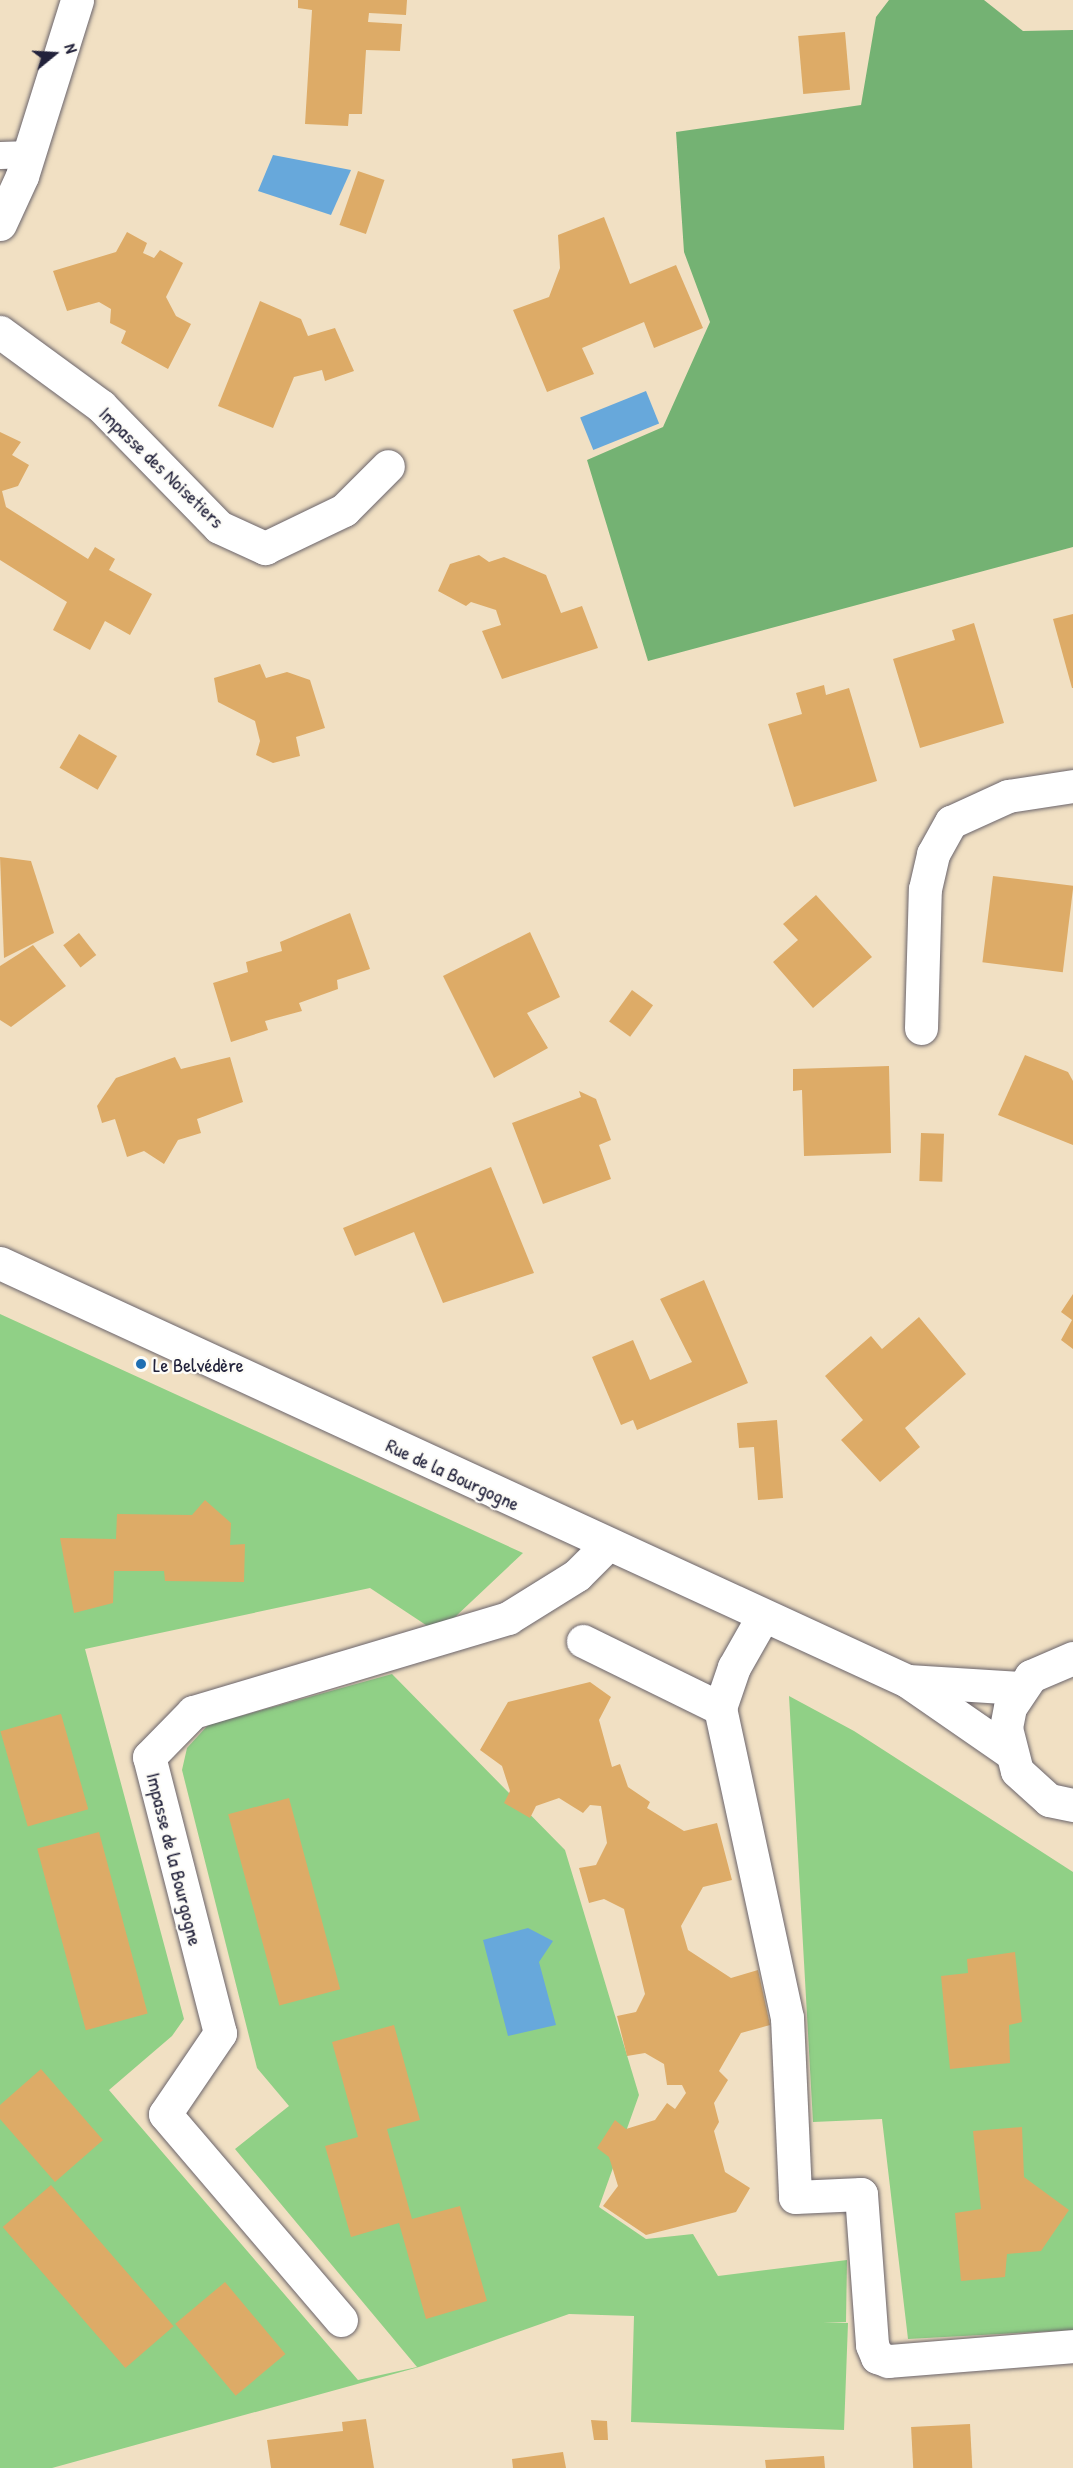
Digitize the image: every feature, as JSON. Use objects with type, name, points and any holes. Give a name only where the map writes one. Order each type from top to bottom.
[{"type":"street","points":[[0,224],[15,155],[77,0]]},
{"type":"street","name":"Impasse des Noisetiers","points":[[0,332],[100,406],[219,527],[266,548],[344,510],[388,466]]},
{"type":"street","points":[[921,1028],[925,889],[933,854],[951,822],[1008,796],[1073,786]]},
{"type":"street","name":"Rue de la Bourgogne","points":[[0,1263],[607,1545],[907,1681],[1008,1751]]},
{"type":"street","name":"Impasse de la Bourgogne","points":[[341,2320],[165,2114],[220,2033],[149,1757],[193,1712],[508,1618],[577,1575],[607,1545]]},
{"type":"street","points":[[763,1616],[734,1667],[720,1708],[787,2018],[795,2197],[861,2194],[872,2345],[877,2357],[888,2361],[1073,2346]]},
{"type":"street","points":[[583,1641],[720,1708]]},
{"type":"street","points":[[1073,1658],[1045,1666],[1020,1688],[1006,1728],[1008,1751],[1031,1787],[1073,1805]]},
{"type":"street","name":"Rue de la Bourgogne","points":[[907,1681],[1020,1688]]},
{"type":"green space","points":[[889,0],[984,0],[1023,31],[1073,30],[1073,547],[648,661],[587,460],[663,427],[710,322],[684,252],[676,132],[861,105],[876,17]]},
{"type":"green space","points":[[0,1314],[523,1553],[438,1633],[370,1588],[85,1649],[184,2019],[172,2036],[109,2090],[358,2380],[417,2367],[235,2149],[289,2106],[257,2068],[182,1770],[187,1748],[208,1725],[392,1674],[565,1850],[639,2095],[599,2207],[646,2239],[693,2234],[718,2276],[847,2260],[846,2322],[823,2322],[848,2323],[844,2430],[631,2422],[634,2316],[569,2314],[419,2367],[52,2468],[0,2468]]},
{"type":"green space","points":[[789,1696],[854,1731],[1073,1872],[1073,2330],[908,2339],[882,2119],[813,2122]]},
{"type":"water","points":[[273,155],[351,170],[331,215],[258,191]]},
{"type":"water","points":[[646,391],[659,423],[593,450],[580,418]]},
{"type":"water","points":[[528,1928],[553,1941],[539,1962],[556,2025],[508,2036],[483,1940]]},
{"type":"building","points":[[298,0],[407,0],[406,15],[369,13],[368,22],[402,24],[400,51],[366,50],[362,114],[349,114],[348,126],[305,124],[312,10],[298,8]]},
{"type":"building","points":[[845,32],[850,90],[803,94],[798,36]]},
{"type":"building","points":[[358,171],[384,180],[366,234],[339,225]]},
{"type":"building","points":[[604,217],[630,284],[676,265],[703,328],[654,348],[644,322],[582,348],[594,374],[547,392],[513,310],[549,297],[560,268],[558,235]]},
{"type":"building","points":[[127,232],[147,243],[143,253],[154,258],[160,250],[183,263],[166,297],[176,316],[191,324],[168,369],[121,343],[126,331],[110,323],[111,309],[99,302],[67,311],[53,271],[116,252]]},
{"type":"building","points":[[260,301],[301,319],[308,336],[335,328],[354,371],[325,381],[322,370],[294,377],[273,428],[218,406]]},
{"type":"building","points":[[0,432],[21,442],[12,455],[29,465],[18,486],[2,491],[6,507],[88,559],[95,547],[115,559],[109,570],[152,594],[130,635],[105,621],[90,650],[53,630],[67,602],[0,560]]},
{"type":"building","points":[[479,555],[489,562],[504,557],[546,575],[561,613],[582,606],[598,648],[502,679],[482,631],[501,625],[496,610],[471,602],[466,606],[438,591],[450,564]]},
{"type":"building","points":[[1073,614],[1073,688],[1072,688],[1053,619]]},
{"type":"building","points":[[974,623],[1004,723],[920,748],[893,659],[955,640],[952,630]]},
{"type":"building","points":[[260,664],[266,678],[287,672],[310,680],[325,728],[296,737],[300,756],[273,763],[256,755],[260,741],[255,721],[218,702],[214,678]]},
{"type":"building","points":[[824,685],[826,695],[849,688],[877,781],[794,807],[768,724],[802,714],[796,693]]},
{"type":"building","points":[[79,734],[117,756],[98,790],[60,768]]},
{"type":"building","points":[[0,857],[31,861],[54,933],[4,958]]},
{"type":"building","points":[[993,876],[1073,886],[1063,972],[982,962]]},
{"type":"building","points":[[816,895],[872,957],[813,1008],[773,962],[798,940],[783,924]]},
{"type":"building","points":[[350,913],[370,969],[337,980],[338,989],[299,1003],[302,1011],[265,1021],[268,1030],[231,1042],[213,983],[248,972],[246,962],[282,951],[280,942]]},
{"type":"building","points":[[530,932],[560,997],[527,1013],[548,1048],[494,1078],[443,976]]},
{"type":"building","points":[[79,933],[96,955],[80,967],[63,945]]},
{"type":"building","points":[[33,945],[66,986],[11,1027],[0,1020],[0,966]]},
{"type":"building","points":[[632,990],[653,1005],[630,1037],[609,1022]]},
{"type":"building","points":[[1025,1055],[1068,1072],[1073,1081],[1073,1145],[998,1115]]},
{"type":"building","points":[[175,1057],[181,1069],[230,1057],[243,1102],[197,1119],[201,1133],[178,1140],[164,1164],[144,1151],[127,1157],[115,1119],[102,1123],[97,1106],[116,1078]]},
{"type":"building","points":[[889,1066],[891,1153],[804,1156],[802,1090],[793,1091],[793,1069]]},
{"type":"building","points":[[579,1091],[596,1099],[611,1140],[599,1145],[611,1179],[543,1204],[512,1123],[581,1097]]},
{"type":"building","points":[[921,1133],[944,1134],[942,1182],[919,1181]]},
{"type":"building","points":[[491,1167],[534,1273],[443,1303],[414,1232],[355,1256],[343,1228]]},
{"type":"building","points":[[704,1280],[748,1383],[637,1430],[633,1420],[621,1425],[592,1357],[633,1340],[650,1380],[692,1362],[660,1299]]},
{"type":"building","points":[[1073,1294],[1073,1349],[1061,1340],[1072,1320],[1061,1312]]},
{"type":"building","points":[[919,1317],[966,1374],[905,1428],[920,1447],[880,1482],[841,1440],[863,1420],[825,1376],[871,1336],[882,1349]]},
{"type":"building","points":[[777,1420],[783,1498],[758,1500],[754,1447],[739,1448],[737,1423]]},
{"type":"building","points":[[205,1500],[231,1523],[230,1545],[245,1544],[244,1582],[165,1581],[164,1571],[114,1571],[113,1603],[74,1613],[60,1538],[116,1539],[117,1514],[192,1515]]},
{"type":"building","points":[[590,1682],[611,1697],[599,1720],[612,1767],[620,1764],[628,1787],[650,1802],[647,1808],[684,1831],[717,1823],[732,1880],[703,1887],[681,1926],[688,1950],[731,1978],[758,1970],[770,2025],[741,2033],[719,2071],[728,2080],[714,2103],[719,2122],[714,2131],[725,2172],[750,2188],[736,2212],[646,2235],[603,2206],[618,2186],[609,2157],[597,2148],[615,2120],[626,2129],[655,2120],[667,2103],[675,2109],[686,2093],[682,2085],[667,2085],[664,2064],[645,2053],[627,2056],[617,2016],[636,2012],[645,1994],[624,1909],[604,1899],[589,1903],[579,1868],[596,1865],[607,1843],[601,1806],[590,1805],[583,1813],[559,1798],[536,1806],[530,1818],[504,1803],[510,1791],[502,1766],[480,1750],[508,1702]]},
{"type":"building","points":[[61,1714],[88,1809],[28,1827],[0,1731]]},
{"type":"building","points":[[289,1798],[340,1989],[279,2006],[228,1814]]},
{"type":"building","points":[[99,1832],[148,2014],[86,2030],[37,1849]]},
{"type":"building","points":[[1015,1952],[1022,2022],[1009,2025],[1010,2063],[950,2069],[941,1976],[968,1973],[967,1959]]},
{"type":"building","points":[[394,2025],[420,2120],[387,2129],[412,2219],[460,2206],[487,2301],[426,2319],[399,2223],[351,2237],[325,2146],[358,2137],[332,2042]]},
{"type":"building","points":[[41,2069],[103,2140],[55,2182],[0,2119],[0,2105]]},
{"type":"building","points":[[1022,2127],[1024,2177],[1069,2210],[1041,2251],[1007,2254],[1005,2277],[961,2281],[955,2213],[981,2209],[973,2131]]},
{"type":"building","points":[[51,2185],[174,2326],[125,2368],[3,2227]]},
{"type":"building","points":[[225,2282],[285,2354],[236,2396],[175,2324]]},
{"type":"building","points":[[366,2419],[374,2468],[271,2468],[267,2440],[343,2431],[342,2422]]},
{"type":"building","points":[[591,2420],[607,2421],[608,2440],[594,2440]]},
{"type":"building","points":[[970,2424],[972,2468],[913,2468],[911,2427]]},
{"type":"building","points":[[563,2452],[566,2468],[513,2468],[512,2459]]},
{"type":"building","points":[[824,2456],[825,2468],[766,2468],[765,2460]]},
{"type":"place","name":"Le Belvédère","points":[[141,1364]]}]
